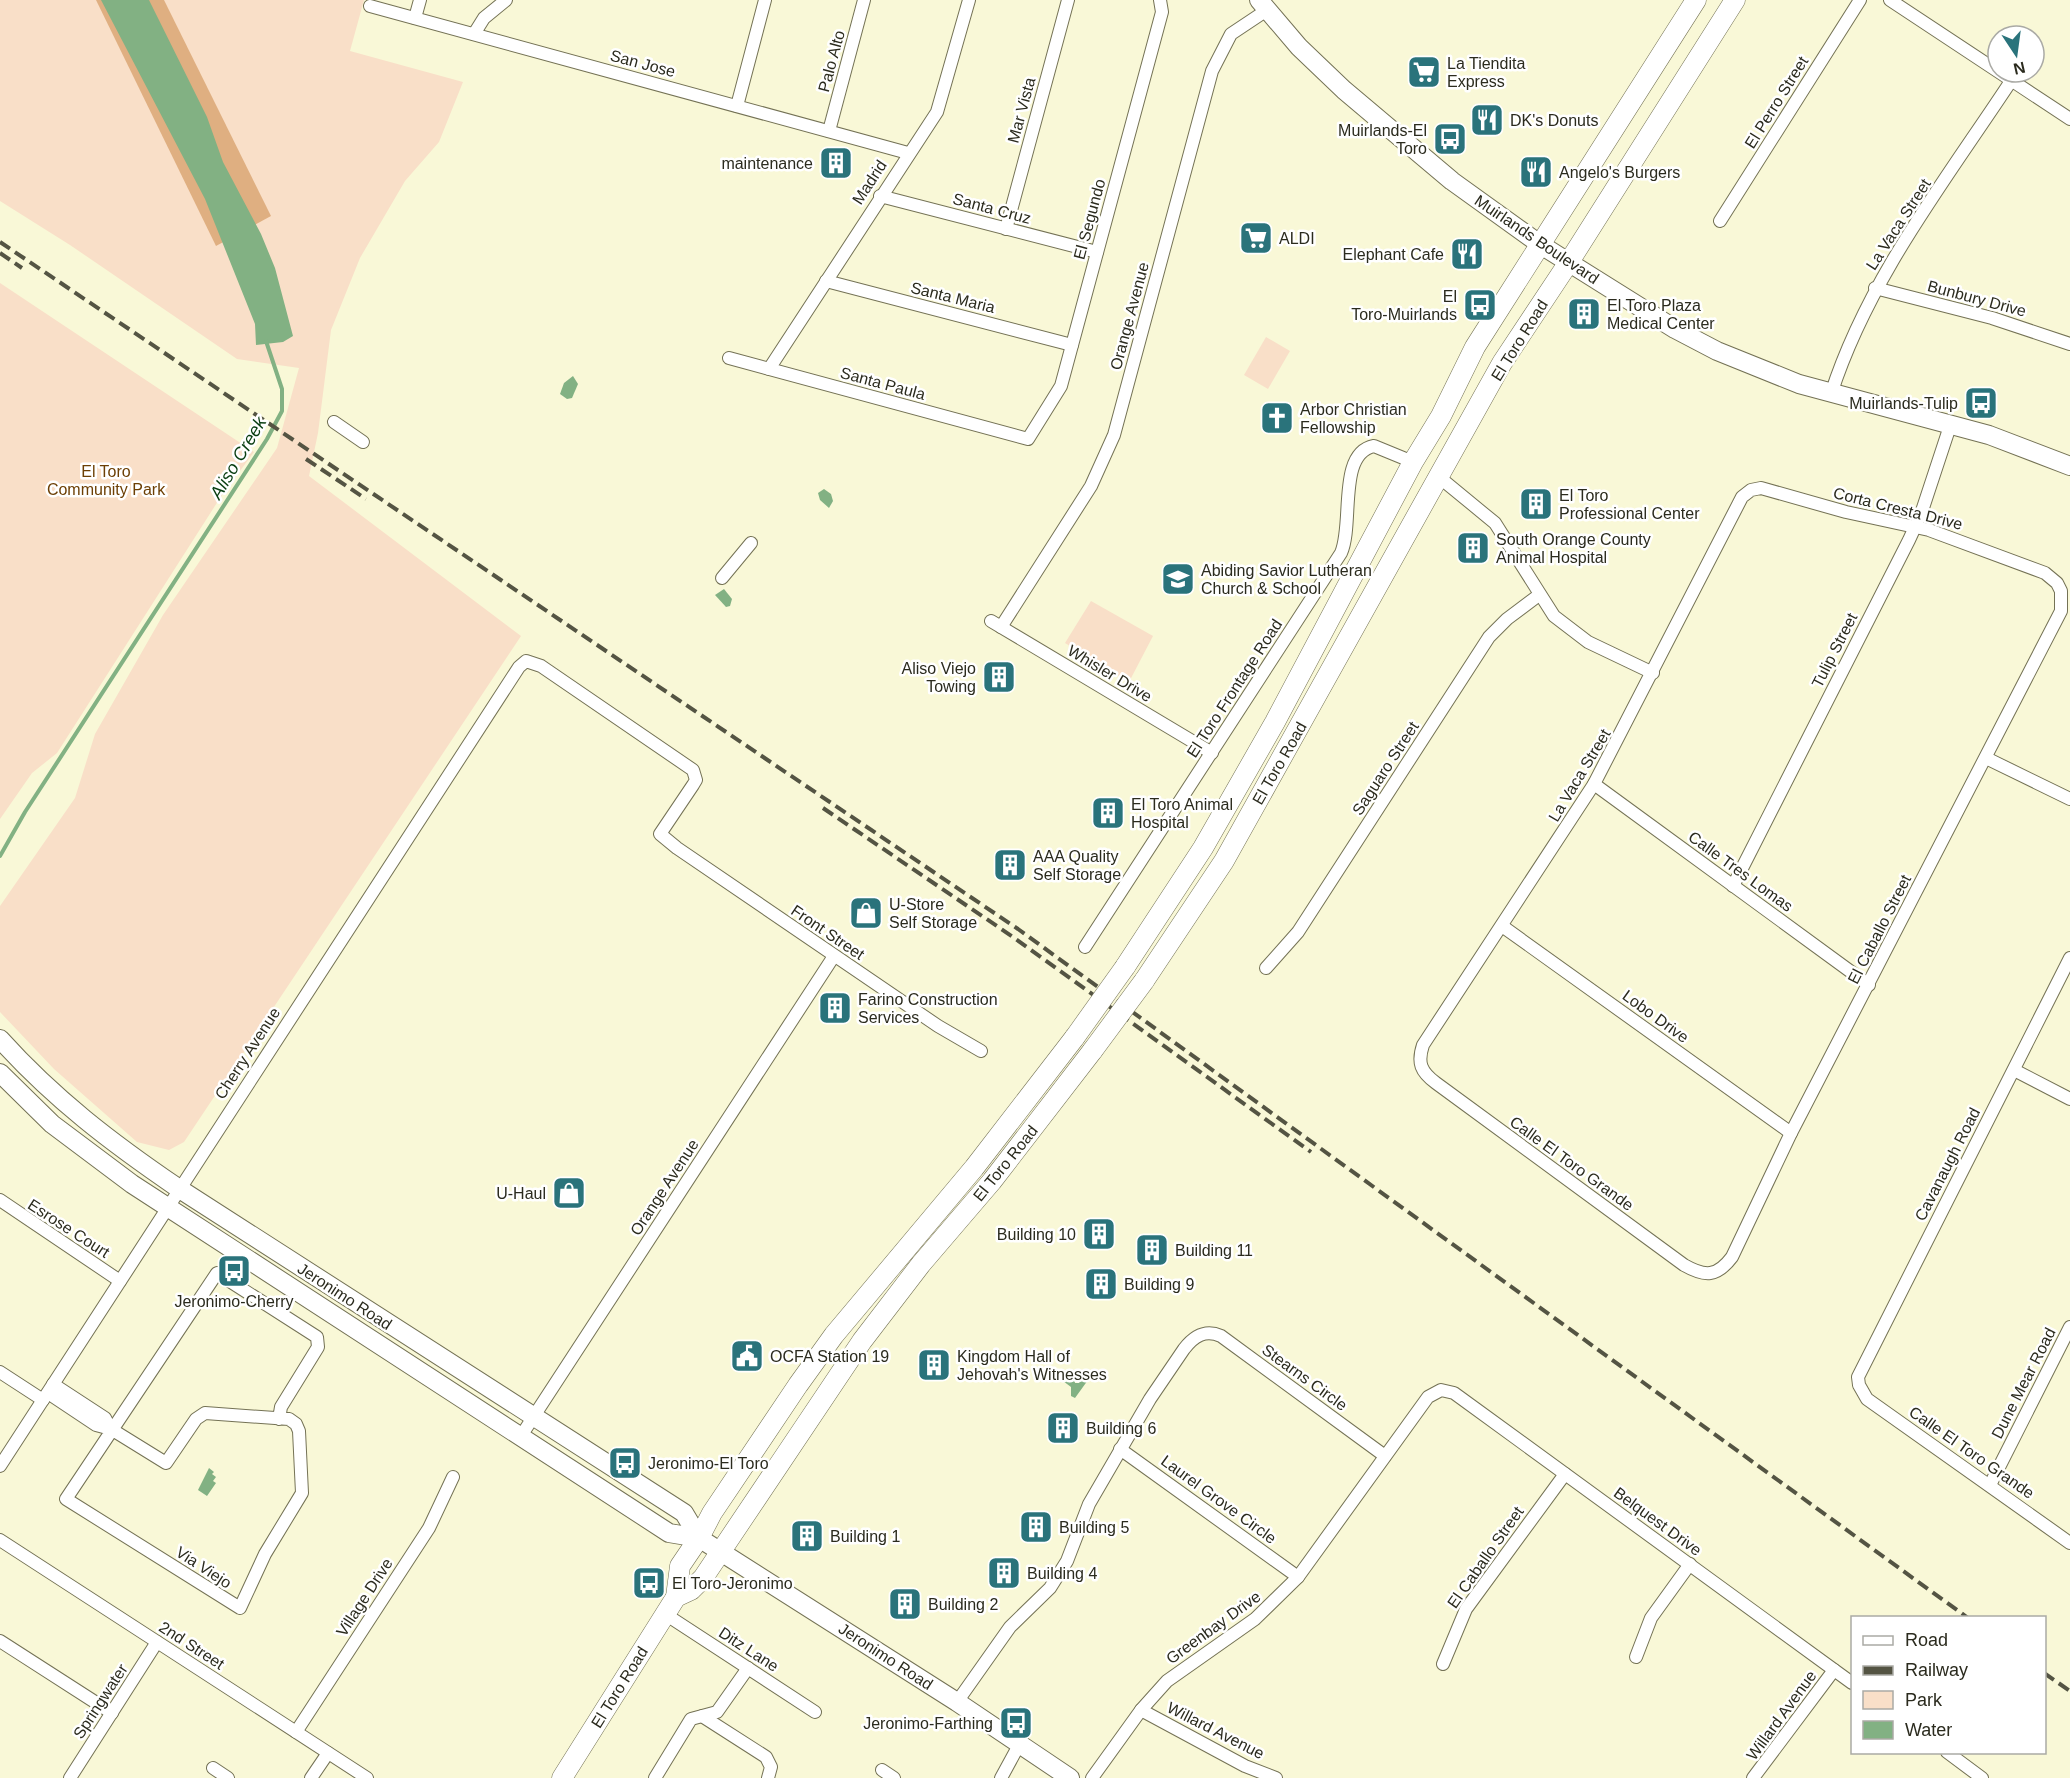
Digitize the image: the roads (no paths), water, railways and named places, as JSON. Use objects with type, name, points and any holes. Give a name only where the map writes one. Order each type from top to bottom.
[{"type":"main road","name":"El Toro Road","points":[[562,1778],[676,1597],[680,1566],[699,1538],[714,1509],[834,1335],[974,1168],[1075,1037],[1125,967],[1214,830],[1275,722],[1413,462],[1441,416],[1475,347],[1696,0]]},
{"type":"main road","name":"El Toro Road","points":[[676,1597],[691,1590],[703,1578],[862,1341],[921,1264],[992,1181],[1093,1050],[1144,981],[1224,861],[1502,363],[1569,262],[1735,0]]},
{"type":"main road","name":"Muirlands Boulevard","points":[[1263,5],[1299,47],[1354,99],[1452,181],[1541,245],[1675,329],[1779,376],[1831,394],[1951,423],[2070,466]]},
{"type":"main road","points":[[1413,462],[1439,477]]},
{"type":"main road","name":"Jeronimo Road","points":[[0,1039],[63,1104],[100,1134],[178,1188],[684,1513],[699,1538]]},
{"type":"main road","name":"Jeronimo Road","points":[[0,1073],[79,1145],[166,1206],[669,1533],[699,1538],[957,1702],[1070,1778]]},
{"type":"street","points":[[415,18],[420,0]]},
{"type":"street","points":[[474,34],[484,18],[506,0]]},
{"type":"street","points":[[737,106],[765,0]]},
{"type":"street","name":"Palo Alto","points":[[829,131],[864,0]]},
{"type":"street","name":"Madrid","points":[[769,369],[939,106],[969,0]]},
{"type":"street","name":"Mar Vista","points":[[1006,229],[1068,0]]},
{"type":"street","name":"El Segundo","points":[[1028,439],[1061,386],[1162,12],[1160,0]]},
{"type":"street","name":"El Perro Street","points":[[1720,221],[1860,0]]},
{"type":"street","points":[[1890,0],[1986,64]]},
{"type":"street","name":"Orange Avenue","points":[[996,624],[1091,486],[1114,435],[1212,71],[1231,34],[1263,5]]},
{"type":"street","name":"San Jose","points":[[370,6],[908,153]]},
{"type":"street","name":"La Vaca Street","points":[[1831,394],[1849,344],[1875,288],[2009,84]]},
{"type":"street","points":[[2016,84],[2070,119]]},
{"type":"street","name":"Santa Cruz","points":[[880,196],[1097,252]]},
{"type":"street","name":"Santa Maria","points":[[826,281],[1072,345]]},
{"type":"street","name":"Bunbury Drive","points":[[1875,288],[1992,318],[2070,344]]},
{"type":"street","name":"Santa Paula","points":[[729,358],[1028,439]]},
{"type":"street","points":[[334,422],[363,442]]},
{"type":"street","name":"Tulip Street","points":[[1733,886],[1914,526],[1951,423]]},
{"type":"street","name":"El Toro Frontage Road","points":[[1085,946],[1341,553],[1346,540],[1352,471],[1357,456],[1367,447],[1374,446],[1413,462]]},
{"type":"street","points":[[1439,477],[1496,523],[1554,616],[1588,642],[1653,673]]},
{"type":"street","name":"Corta Cresta Drive","points":[[1750,490],[1772,489],[1819,505],[1914,526],[1973,545],[2045,573],[2052,577],[2061,591]]},
{"type":"street","name":"La Vaca Street","points":[[1420,1066],[1423,1045],[1594,784],[1737,506],[1750,490]]},
{"type":"street","points":[[722,578],[751,543]]},
{"type":"street","name":"El Caballo Street","points":[[1711,1275],[1724,1268],[1732,1257],[1791,1133],[2061,611],[2061,591]]},
{"type":"street","name":"Saguaro Street","points":[[1266,968],[1298,932],[1489,637],[1507,619],[1539,595]]},
{"type":"street","name":"Whisler Drive","points":[[996,624],[1212,753]]},
{"type":"street","name":"Cherry Avenue","points":[[0,1466],[166,1206],[519,667],[526,661],[542,666],[689,765],[695,776],[693,785],[660,834]]},
{"type":"street","points":[[1986,758],[2070,799]]},
{"type":"street","name":"Calle Tres Lomas","points":[[1594,784],[1869,985]]},
{"type":"street","name":"Front Street","points":[[660,834],[744,896],[938,1026],[981,1051]]},
{"type":"street","name":"Lobo Drive","points":[[1502,926],[1791,1133]]},
{"type":"street","name":"Orange Avenue","points":[[521,1436],[834,956]]},
{"type":"street","name":"Cavanaugh Road","points":[[1859,1385],[1860,1370],[2070,958]]},
{"type":"street","name":"Calle El Toro Grande","points":[[1420,1066],[1426,1076],[1684,1265],[1698,1273],[1711,1275]]},
{"type":"street","points":[[2014,1070],[2070,1099]]},
{"type":"street","name":"Esrose Court","points":[[0,1200],[120,1281]]},
{"type":"street","name":"Via Viejo","points":[[217,1273],[317,1337],[318,1347],[281,1407],[279,1419],[290,1419],[299,1431],[302,1493],[265,1554],[240,1608],[66,1499],[111,1429],[217,1273]]},
{"type":"street","name":"Stearns Circle","points":[[1120,1449],[1184,1349],[1192,1340],[1203,1334],[1221,1336],[1385,1456]]},
{"type":"street","name":"Dune Mear Road","points":[[1990,1485],[2069,1334]]},
{"type":"street","points":[[0,1372],[105,1418],[111,1429],[166,1463],[196,1419],[205,1413],[279,1419]]},
{"type":"street","name":"Calle El Toro Grande","points":[[1859,1385],[1867,1399],[2070,1543]]},
{"type":"street","name":"Greenbay Drive","points":[[1092,1778],[1142,1710],[1167,1681],[1256,1619],[1298,1577],[1428,1397],[1441,1390]]},
{"type":"street","name":"Belquest Drive","points":[[1441,1390],[1454,1393],[1851,1682]]},
{"type":"street","points":[[957,1702],[1010,1627],[1050,1588],[1067,1561],[1089,1504],[1120,1449]]},
{"type":"street","name":"Laurel Grove Circle","points":[[1120,1449],[1298,1577]]},
{"type":"street","name":"El Caballo Street","points":[[1443,1664],[1466,1609],[1565,1474]]},
{"type":"street","name":"Village Drive","points":[[296,1732],[429,1528],[453,1477]]},
{"type":"street","name":"2nd Street","points":[[0,1540],[367,1778]]},
{"type":"street","points":[[1636,1657],[1651,1618],[1689,1564]]},
{"type":"street","name":"Ditz Lane","points":[[666,1614],[815,1712]]},
{"type":"street","points":[[0,1641],[112,1713]]},
{"type":"street","name":"Springwater","points":[[70,1778],[158,1642]]},
{"type":"street","points":[[655,1778],[691,1719],[717,1712],[747,1668]]},
{"type":"street","name":"Willard Avenue","points":[[1753,1778],[1834,1670]]},
{"type":"street","name":"Willard Avenue","points":[[1142,1710],[1245,1766],[1276,1778]]},
{"type":"street","points":[[702,1716],[766,1757],[771,1767],[768,1778]]},
{"type":"street","points":[[1001,1778],[1019,1745]]},
{"type":"street","points":[[312,1778],[328,1753]]},
{"type":"street","points":[[1950,1754],[1982,1778]]},
{"type":"street","points":[[213,1768],[228,1778]]},
{"type":"street","points":[[882,1770],[894,1778]]},
{"type":"water","points":[[101,0],[149,0],[207,117],[223,162],[261,234],[275,268],[293,336],[283,342],[256,345],[255,324],[205,199]]},
{"type":"water","points":[[573,376],[578,384],[572,398],[567,399],[560,394],[564,383]]},
{"type":"water","points":[[824,489],[831,494],[833,501],[829,508],[820,500],[818,493]]},
{"type":"water","points":[[724,589],[732,599],[730,606],[726,607],[715,595]]},
{"type":"water","points":[[1073,1371],[1075,1383],[1079,1383],[1082,1377],[1088,1380],[1075,1398],[1071,1396],[1071,1387],[1063,1381],[1068,1373]]},
{"type":"water","points":[[209,1468],[214,1472],[212,1474],[216,1477],[213,1481],[216,1483],[207,1496],[198,1490]]},
{"type":"waterway","name":"Aliso Creek","points":[[0,856],[25,812],[267,439],[282,411],[282,389],[266,341]]},
{"type":"railway","points":[[0,242],[1018,929],[1965,1616]]},
{"type":"railway","points":[[0,253],[22,268]]},
{"type":"railway","points":[[306,459],[366,499]]},
{"type":"railway","points":[[823,808],[1013,937],[1311,1152]]},
{"type":"railway","points":[[2046,1674],[2070,1691]]},
{"type":"place","name":"La Tiendita Express","points":[[1424,72]]},
{"type":"place","name":"DK's Donuts","points":[[1487,120]]},
{"type":"place","name":"Muirlands-El Toro","points":[[1450,139]]},
{"type":"place","name":"maintenance","points":[[836,163]]},
{"type":"place","name":"Angelo's Burgers","points":[[1536,172]]},
{"type":"place","name":"ALDI","points":[[1256,238]]},
{"type":"place","name":"Elephant Cafe","points":[[1467,254]]},
{"type":"place","name":"El Toro-Muirlands","points":[[1480,305]]},
{"type":"place","name":"El Toro Plaza Medical Center","points":[[1584,314]]},
{"type":"place","name":"Muirlands-Tulip","points":[[1981,403]]},
{"type":"place","name":"Arbor Christian Fellowship","points":[[1277,418]]},
{"type":"place","name":"El Toro Professional Center","points":[[1536,504]]},
{"type":"place","name":"South Orange County Animal Hospital","points":[[1473,548]]},
{"type":"place","name":"Abiding Savior Lutheran Church & School","points":[[1178,579]]},
{"type":"place","name":"Aliso Viejo Towing","points":[[999,677]]},
{"type":"place","name":"El Toro Animal Hospital","points":[[1108,813]]},
{"type":"place","name":"AAA Quality Self Storage","points":[[1010,865]]},
{"type":"place","name":"U-Store Self Storage","points":[[866,913]]},
{"type":"place","name":"Farino Construction Services","points":[[835,1008]]},
{"type":"place","name":"U-Haul","points":[[569,1193]]},
{"type":"place","name":"Building 10","points":[[1099,1234]]},
{"type":"place","name":"Building 11","points":[[1152,1250]]},
{"type":"place","name":"Jeronimo-Cherry","points":[[234,1271]]},
{"type":"place","name":"Building 9","points":[[1101,1284]]},
{"type":"place","name":"OCFA Station 19","points":[[747,1356]]},
{"type":"place","name":"Kingdom Hall of Jehovah's Witnesses","points":[[934,1365]]},
{"type":"place","name":"Building 6","points":[[1063,1428]]},
{"type":"place","name":"Jeronimo-El Toro","points":[[625,1463]]},
{"type":"place","name":"Building 5","points":[[1036,1527]]},
{"type":"place","name":"Building 1","points":[[807,1536]]},
{"type":"place","name":"Building 4","points":[[1004,1573]]},
{"type":"place","name":"El Toro-Jeronimo","points":[[649,1583]]},
{"type":"place","name":"Building 2","points":[[905,1604]]},
{"type":"place","name":"Jeronimo-Farthing","points":[[1016,1723]]},
{"type":"park label","name":"El Toro Community Park","points":[[106,480]]}]
